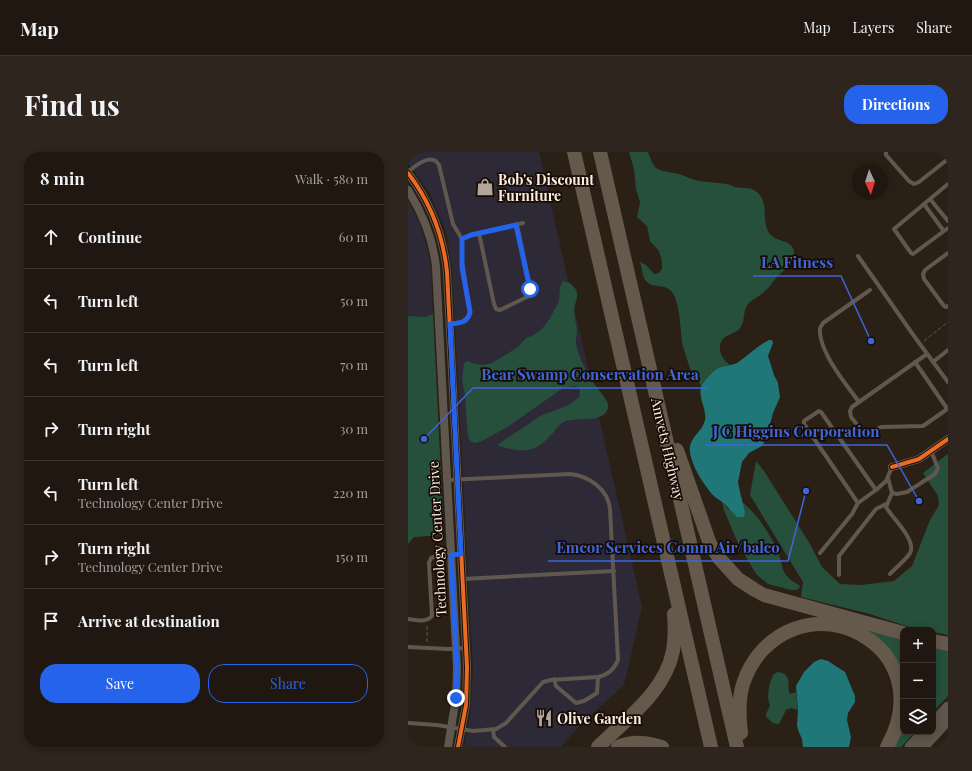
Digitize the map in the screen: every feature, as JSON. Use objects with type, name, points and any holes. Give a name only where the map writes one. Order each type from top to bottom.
[{"type":"highway","name":"Amvets Highway","points":[[574,152],[711,747]]},
{"type":"highway","name":"Amvets Highway","points":[[600,152],[737,747]]},
{"type":"highway","points":[[634,302],[680,458],[706,534],[719,558],[738,579],[764,595],[900,632]]},
{"type":"highway","points":[[598,747],[651,695],[663,677],[672,656],[674,641],[673,605],[662,532]]},
{"type":"highway","points":[[742,747],[739,714],[741,694],[745,679],[756,658],[771,642],[784,633],[798,627],[819,623],[838,625],[861,634],[877,646],[893,667],[899,687],[900,712],[895,732],[887,747]]},
{"type":"highway","points":[[936,642],[948,644]]},
{"type":"highway","points":[[618,747],[625,744],[640,743],[662,747]]},
{"type":"main road","points":[[936,719],[948,707]]},
{"type":"main road","points":[[923,747],[948,720]]},
{"type":"main road","points":[[910,747],[921,735]]},
{"type":"street","name":"Technology Center Drive","points":[[408,173],[425,197],[432,211],[442,238],[447,272],[466,648],[467,692],[458,747]]},
{"type":"street","name":"Technology Center Drive","points":[[408,190],[416,202],[427,226],[435,256],[456,648],[456,692],[452,728],[448,747]]},
{"type":"street","points":[[892,467],[919,459],[948,439]]},
{"type":"lane","points":[[886,152],[886,155],[909,181],[914,184],[919,182],[948,159]]},
{"type":"lane","points":[[408,173],[423,159],[432,158],[437,160],[453,224],[462,239],[462,267],[470,312],[466,321],[450,324]]},
{"type":"lane","points":[[948,184],[894,227],[894,231],[913,254],[943,230],[948,228]]},
{"type":"lane","points":[[930,199],[948,221]]},
{"type":"lane","points":[[924,204],[943,230]]},
{"type":"lane","points":[[462,239],[523,223]]},
{"type":"lane","points":[[479,234],[494,304],[496,309],[500,310],[527,297],[531,292],[516,225]]},
{"type":"lane","points":[[948,253],[923,272],[924,279],[944,306],[948,306]]},
{"type":"lane","points":[[858,256],[948,382]]},
{"type":"lane","points":[[859,402],[829,361],[823,346],[820,328],[823,323],[870,290]]},
{"type":"lane","points":[[933,362],[948,350]]},
{"type":"lane","points":[[915,362],[946,407],[946,410],[927,424],[918,427],[881,427],[865,434],[851,417],[850,414],[852,408],[859,402],[915,362],[927,354]]},
{"type":"lane","points":[[858,503],[804,424],[804,421],[819,411],[821,412],[876,490]]},
{"type":"lane","points":[[892,493],[897,494],[907,492],[935,474],[938,468],[931,451]]},
{"type":"lane","points":[[820,554],[852,514],[858,503],[876,490],[888,478],[892,467]]},
{"type":"lane","points":[[408,723],[437,725],[478,731],[493,730],[504,725],[541,684],[546,681],[554,679],[598,677],[609,673],[614,668],[618,660],[609,502],[602,489],[592,481],[580,475],[565,474],[447,480]]},
{"type":"lane","points":[[839,575],[839,556],[876,509],[886,504],[892,493],[888,478]]},
{"type":"lane","points":[[886,504],[887,509],[909,538],[911,547],[910,553],[890,574]]},
{"type":"lane","points":[[408,619],[424,620],[429,619],[432,616],[429,562],[434,556],[461,554]]},
{"type":"lane","points":[[463,579],[614,572]]},
{"type":"lane","points":[[408,647],[466,648]]},
{"type":"lane","points":[[554,679],[556,686],[574,702],[578,703],[597,693],[598,677]]},
{"type":"lane","points":[[493,730],[494,737],[505,747]]},
{"type":"path","points":[[923,342],[948,322]]},
{"type":"path","points":[[428,630],[428,638]]},
{"type":"shaded area","points":[[408,152],[539,152],[642,607],[624,685],[579,726],[561,747],[464,747],[470,716],[473,670],[452,268],[447,236],[442,221],[429,192],[408,163]]},
{"type":"shaded area","points":[[408,200],[422,229],[429,255],[431,268],[434,342],[408,339]]},
{"type":"green space","points":[[629,152],[648,152],[656,168],[662,171],[679,174],[697,181],[726,184],[755,191],[762,198],[764,203],[766,225],[771,235],[788,243],[793,248],[794,257],[791,264],[766,290],[749,303],[745,309],[743,322],[740,328],[722,340],[720,344],[720,352],[730,365],[717,369],[701,386],[690,369],[683,347],[679,311],[675,297],[669,289],[650,284],[645,280],[643,275],[640,262],[646,265],[654,274],[659,273],[662,269],[662,261],[659,251],[650,241],[647,226],[637,217],[640,202],[636,189],[634,169]]},
{"type":"green space","points":[[563,281],[571,284],[577,292],[574,316],[577,329],[576,344],[579,355],[586,371],[607,402],[608,408],[605,413],[596,418],[569,420],[564,422],[545,441],[533,449],[520,450],[505,448],[497,445],[542,415],[567,406],[579,397],[580,391],[578,387],[574,386],[563,388],[509,426],[486,439],[476,443],[471,442],[468,437],[465,395],[462,380],[464,364],[467,361],[482,365],[492,363],[518,347],[526,338],[541,330],[549,320],[559,301],[560,287]]},
{"type":"green space","points":[[433,314],[444,535],[414,537],[408,544],[408,316],[425,317]]},
{"type":"green space","points":[[948,454],[948,635],[936,633],[936,627],[909,627],[870,614],[801,597],[803,582],[750,495],[756,461],[764,471],[810,544],[822,567],[840,584],[861,585],[894,581],[912,566],[930,520],[939,505],[938,496],[923,473]]},
{"type":"green space","points":[[722,502],[728,509],[745,512],[742,502],[757,517],[779,553],[784,572],[787,577],[799,585],[800,587],[797,590],[791,590],[768,584],[756,574],[737,541]]},
{"type":"green space","points":[[859,625],[900,637],[900,680]]},
{"type":"green space","points":[[936,647],[948,649],[948,696],[936,709]]},
{"type":"green space","points":[[777,672],[787,676],[789,692],[791,694],[796,692],[798,710],[791,708],[786,710],[779,724],[773,723],[766,717],[770,706],[768,698],[769,686],[773,675]]},
{"type":"green space","points":[[900,726],[900,735],[912,735],[901,747],[892,747]]},
{"type":"water","points":[[769,340],[772,340],[773,343],[768,356],[778,383],[780,397],[773,413],[766,440],[762,446],[749,453],[742,462],[738,482],[745,512],[744,517],[737,517],[715,497],[702,480],[694,466],[690,446],[705,420],[705,412],[700,391],[703,383],[717,369],[737,363]]},
{"type":"water","points":[[821,659],[828,661],[845,672],[855,696],[855,702],[848,713],[847,720],[851,737],[849,747],[803,747],[797,725],[798,710],[796,686],[804,672],[814,662]]},
{"type":"cycle path","points":[[408,173],[423,196],[435,220],[447,272],[467,667],[466,705],[458,747]]},
{"type":"cycle path","points":[[892,467],[919,459],[948,439]]},
{"type":"place","name":"Bob's Discount Furniture","points":[[485,187]]},
{"type":"place","name":"LA Fitness","points":[[871,341]]},
{"type":"place","name":"Bear Swamp Conservation Area","points":[[424,439]]},
{"type":"place","name":"Emcor Services Comm Air/balco","points":[[806,491]]},
{"type":"place","name":"J C Higgins Corporation","points":[[919,501]]},
{"type":"place","name":"Olive Garden","points":[[544,718]]},
{"type":"route","points":[[456,698],[457,668],[451,555],[461,554],[450,324],[466,321],[470,312],[462,267],[462,239],[471,235],[516,225],[530,289]]}]
